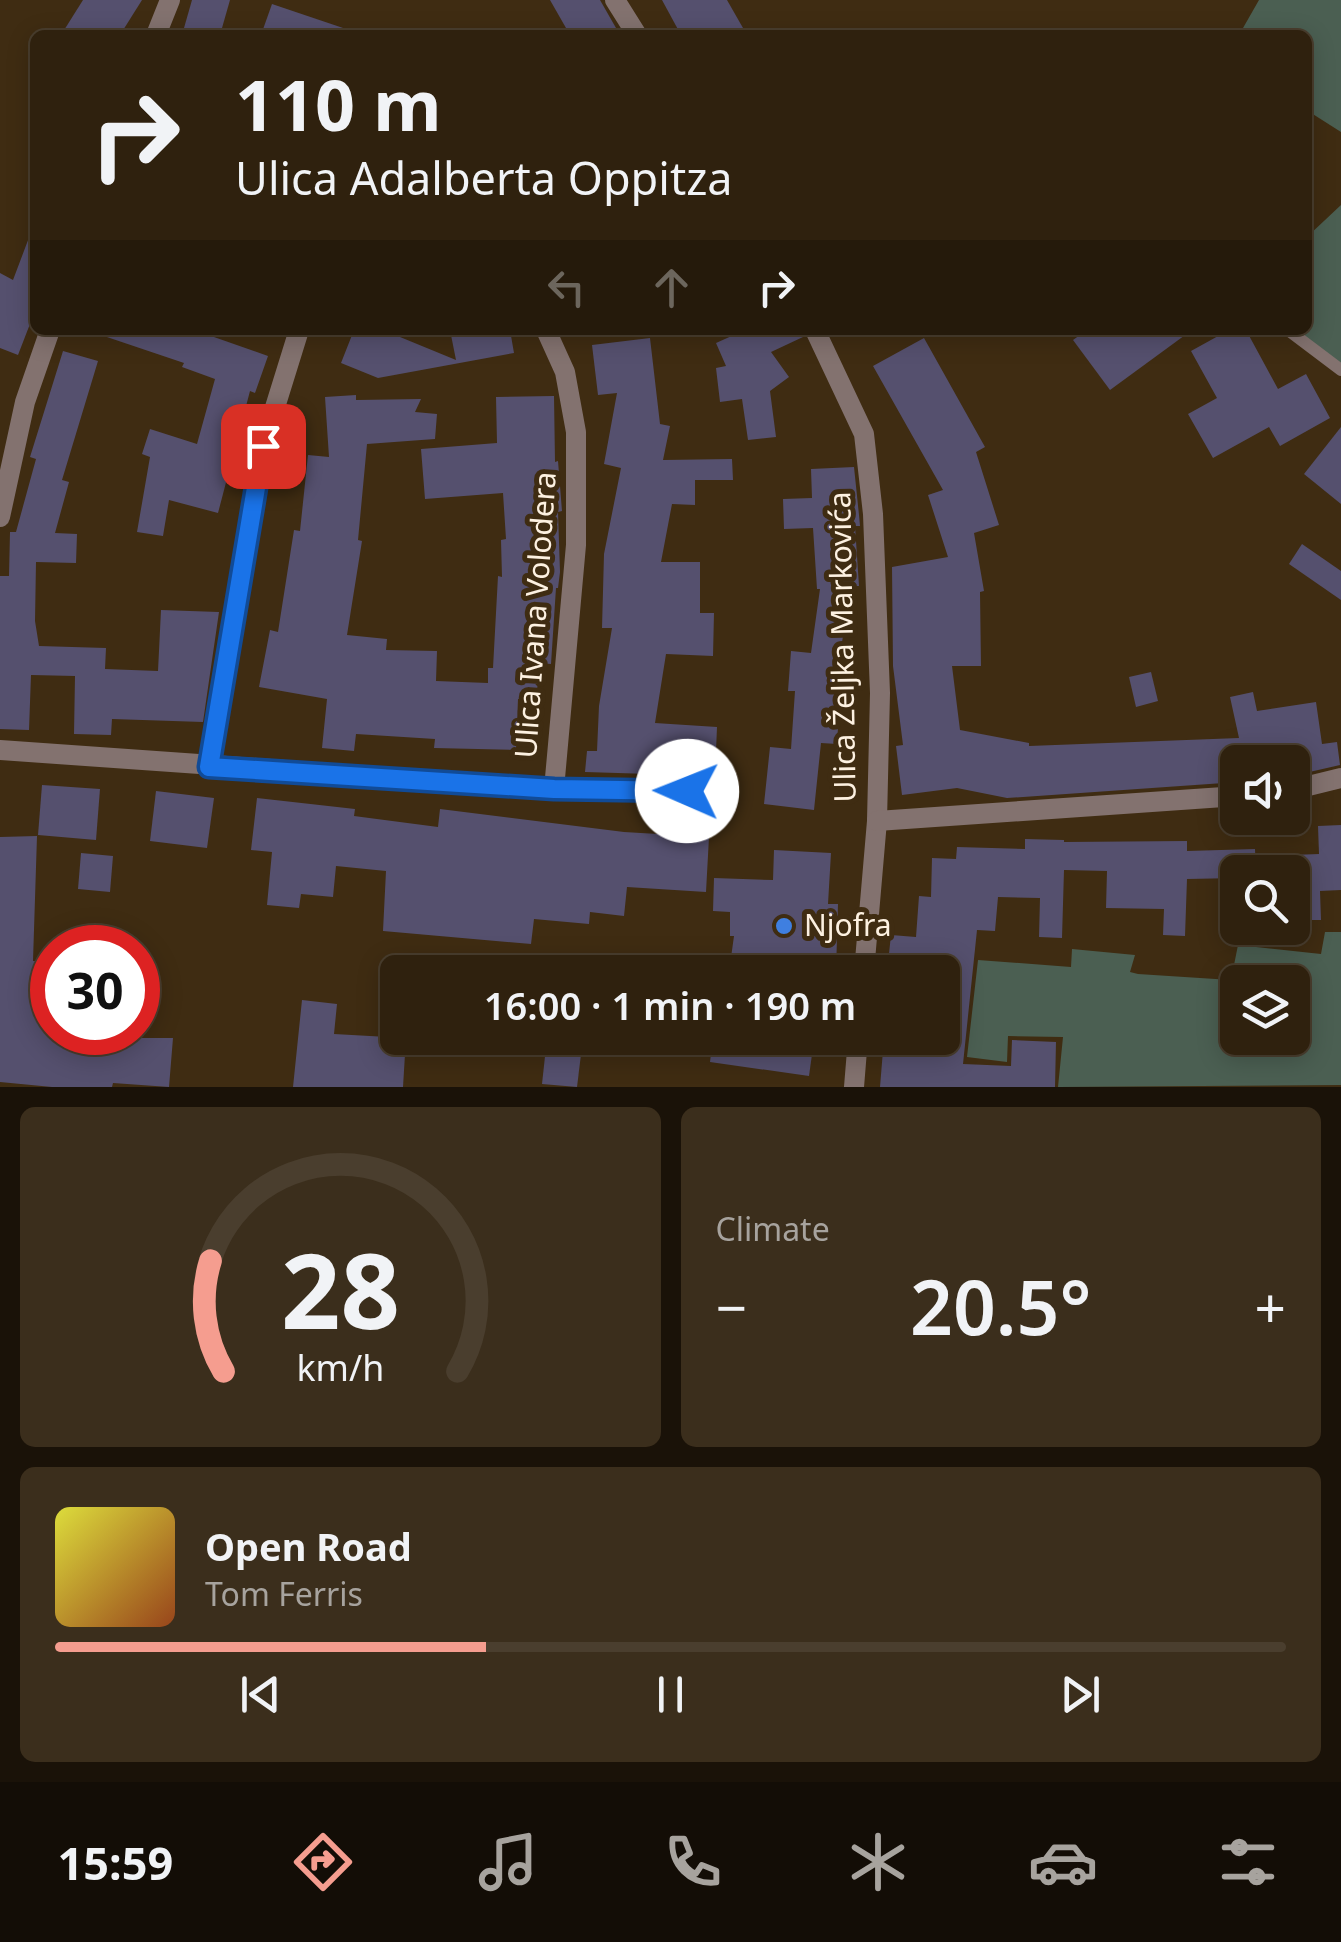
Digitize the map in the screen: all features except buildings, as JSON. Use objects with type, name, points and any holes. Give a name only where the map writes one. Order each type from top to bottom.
[{"type":"street","points":[[158,30],[170,0]]},
{"type":"street","points":[[615,0],[634,30]]},
{"type":"street","points":[[0,517],[25,402],[48,335]]},
{"type":"street","points":[[209,767],[263,446],[297,335]]},
{"type":"street","name":"Ulica Ivana Volodera","points":[[548,335],[565,372],[576,432],[576,545],[554,789]]},
{"type":"street","name":"Ulica Željka Markovića","points":[[817,335],[864,434],[873,514],[880,693],[878,822],[866,955]]},
{"type":"street","points":[[0,750],[554,789],[687,791]]},
{"type":"street","points":[[1310,786],[1341,778]]},
{"type":"street","points":[[878,822],[1220,797]]},
{"type":"street","points":[[854,1087],[857,1055]]},
{"type":"lane","points":[[1295,335],[1341,370]]},
{"type":"green space","points":[[1259,0],[1341,0],[1341,132],[1312,114],[1312,30],[1242,30]]},
{"type":"green space","points":[[1341,205],[1341,371],[1294,335],[1312,335],[1312,232]]},
{"type":"green space","points":[[1325,932],[1341,932],[1341,1085],[1058,1087],[1063,1037],[1008,1036],[1007,1062],[967,1057],[978,960],[1071,967],[1072,949],[1135,955],[1130,972],[1138,974],[1220,979],[1220,1055],[1310,1055],[1310,965],[1234,965],[1238,945],[1321,954]]},
{"type":"place","name":"Njofra","points":[[784,926]]},
{"type":"route","points":[[263,446],[209,767],[554,789],[687,791]]}]
